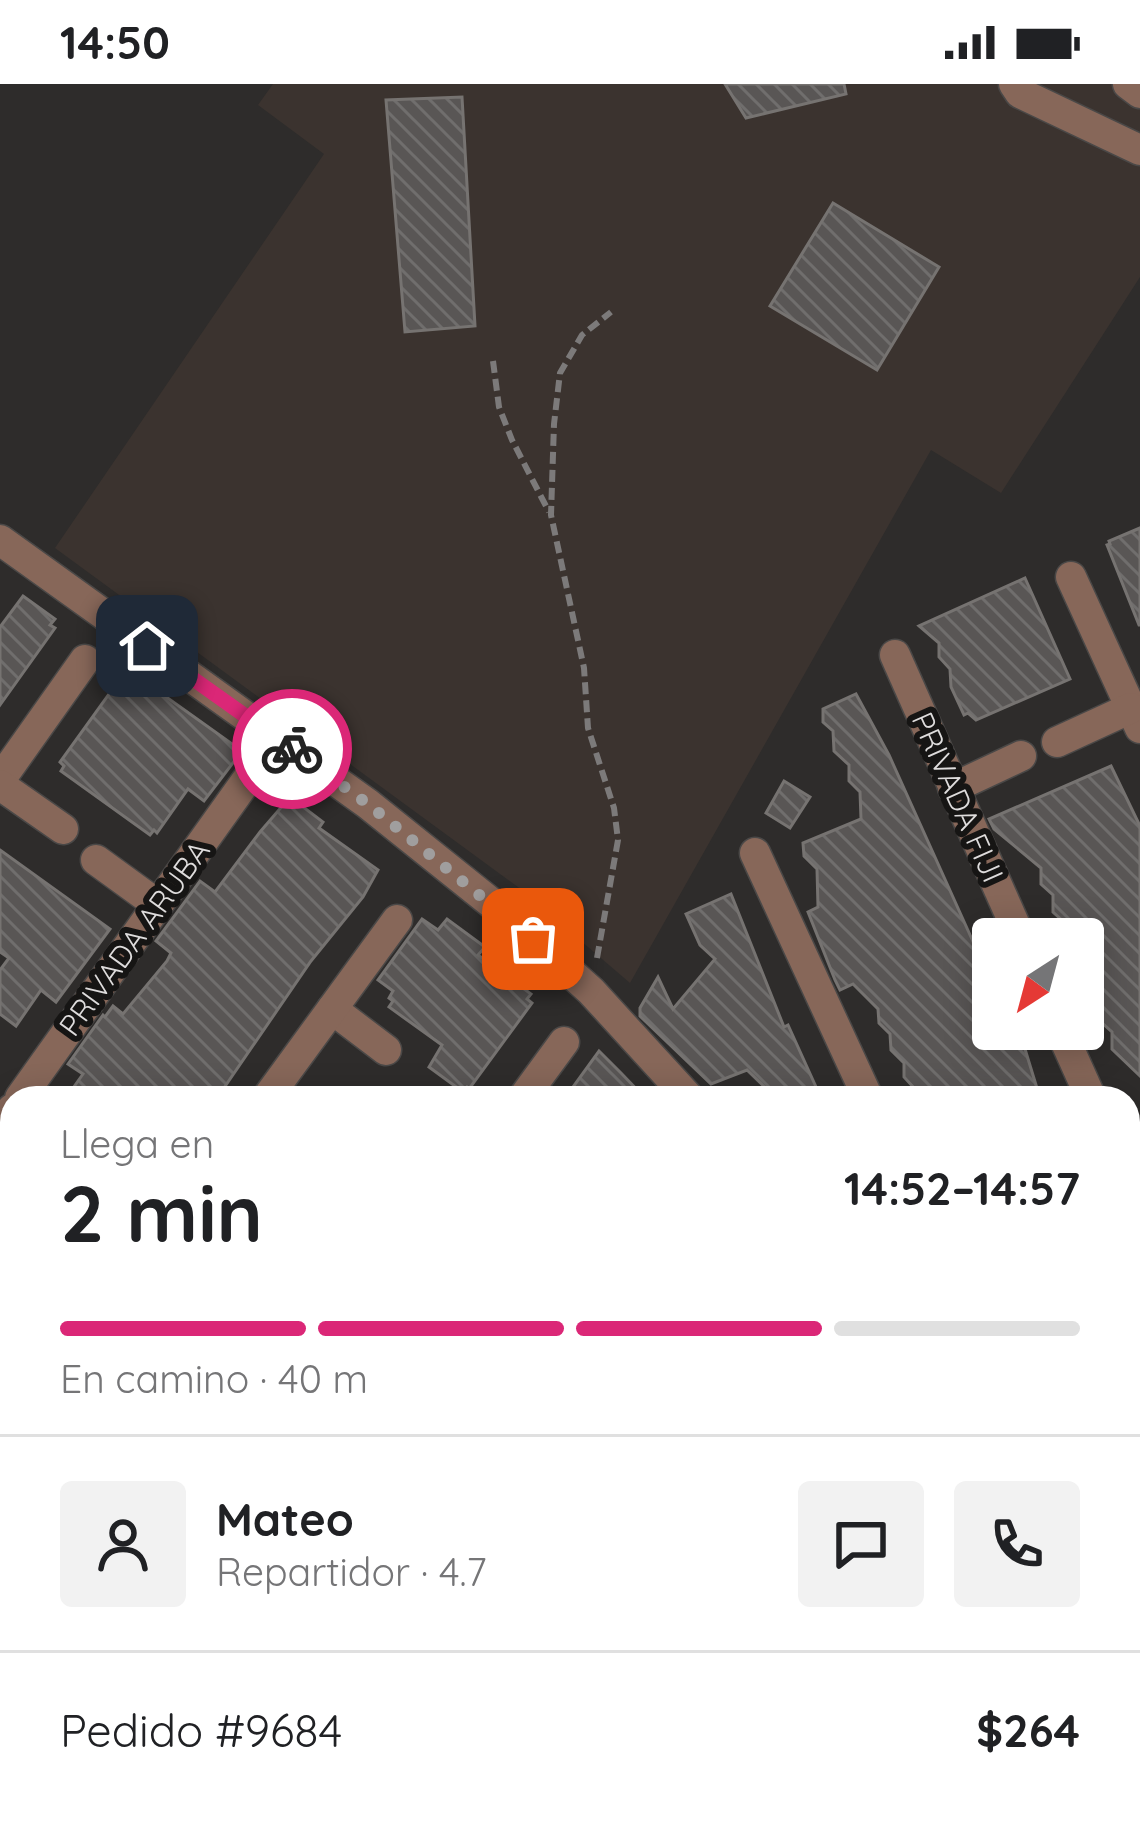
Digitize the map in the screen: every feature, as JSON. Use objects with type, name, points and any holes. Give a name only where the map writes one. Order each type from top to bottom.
[{"type":"street","points":[[1013,84],[1021,93],[1140,150]]},
{"type":"street","points":[[1128,84],[1140,93]]},
{"type":"street","points":[[0,540],[368,804],[504,913],[591,991],[678,1086]]},
{"type":"street","points":[[1057,742],[1135,718],[1071,577]]},
{"type":"street","name":"PRIVADA FIJI","points":[[895,655],[1012,918]]},
{"type":"street","points":[[63,829],[0,783],[85,660]]},
{"type":"street","points":[[953,788],[1021,756]]},
{"type":"street","name":"PRIVADA ARUBA","points":[[29,1086],[249,777]]},
{"type":"street","points":[[755,853],[862,1086]]},
{"type":"street","points":[[96,860],[158,904]]},
{"type":"street","points":[[276,1086],[397,920]]},
{"type":"street","points":[[332,1009],[386,1050]]},
{"type":"street","points":[[532,1086],[565,1042]]},
{"type":"street","points":[[1069,1050],[1086,1086]]},
{"type":"path","points":[[591,991],[618,840],[614,808],[588,728],[584,668],[551,515],[560,373],[582,335],[611,311]]},
{"type":"path","points":[[493,361],[499,407],[551,515]]},
{"type":"shaded area","points":[[273,84],[1140,84],[1140,277],[1001,493],[931,450],[630,983],[518,887],[55,548],[324,154],[258,105]]},
{"type":"building","points":[[725,84],[844,84],[846,94],[746,118]]},
{"type":"building","points":[[462,97],[475,326],[405,332],[386,100]]},
{"type":"building","points":[[833,203],[939,267],[877,370],[770,306]]},
{"type":"building","points":[[1140,528],[1140,625],[1139,625],[1107,545]]},
{"type":"building","points":[[1025,578],[1070,679],[976,720],[964,715],[951,687],[950,669],[939,657],[939,643],[919,626]]},
{"type":"building","points":[[23,596],[55,619],[50,625],[55,628],[0,705],[0,627]]},
{"type":"building","points":[[127,669],[242,751],[204,801],[188,789],[157,833],[154,830],[150,835],[61,771],[60,762]]},
{"type":"building","points":[[856,694],[889,755],[972,939],[972,1050],[1025,1050],[1036,1086],[912,1086],[904,1077],[904,1063],[891,1050],[890,1034],[879,1023],[878,1009],[853,984],[840,990],[808,912],[818,907],[817,869],[804,856],[803,843],[861,819],[860,792],[849,781],[849,765],[834,751],[833,731],[823,722],[823,709]]},
{"type":"building","points":[[1111,766],[1140,826],[1140,1076],[1112,1049],[1112,1032],[1104,1025],[1104,918],[1060,918],[1053,912],[1053,895],[1041,884],[1041,868],[994,829],[989,819]]},
{"type":"building","points":[[784,781],[810,797],[790,828],[766,813]]},
{"type":"building","points":[[290,797],[323,822],[319,828],[378,870],[225,1086],[74,1086],[83,1074],[68,1064],[103,1015],[113,1006],[123,1014],[167,961],[171,953],[156,941],[200,881],[215,892]]},
{"type":"building","points":[[0,850],[110,929],[56,1002],[41,990],[16,1026],[0,1014],[0,970],[9,958],[0,952]]},
{"type":"building","points":[[731,894],[784,1027],[788,1025],[816,1086],[764,1086],[747,1070],[711,1084],[640,1016],[658,977],[673,1009],[715,959],[700,945],[686,914]]},
{"type":"building","points":[[422,919],[438,930],[447,919],[485,947],[478,955],[531,994],[527,999],[532,1003],[471,1086],[455,1086],[429,1067],[442,1045],[389,1007],[393,991],[378,980]]},
{"type":"building","points":[[599,1051],[633,1086],[574,1086]]},
{"type":"way so far","points":[[292,749],[368,804],[533,939]]},
{"type":"route","points":[[147,646],[292,749]]}]
